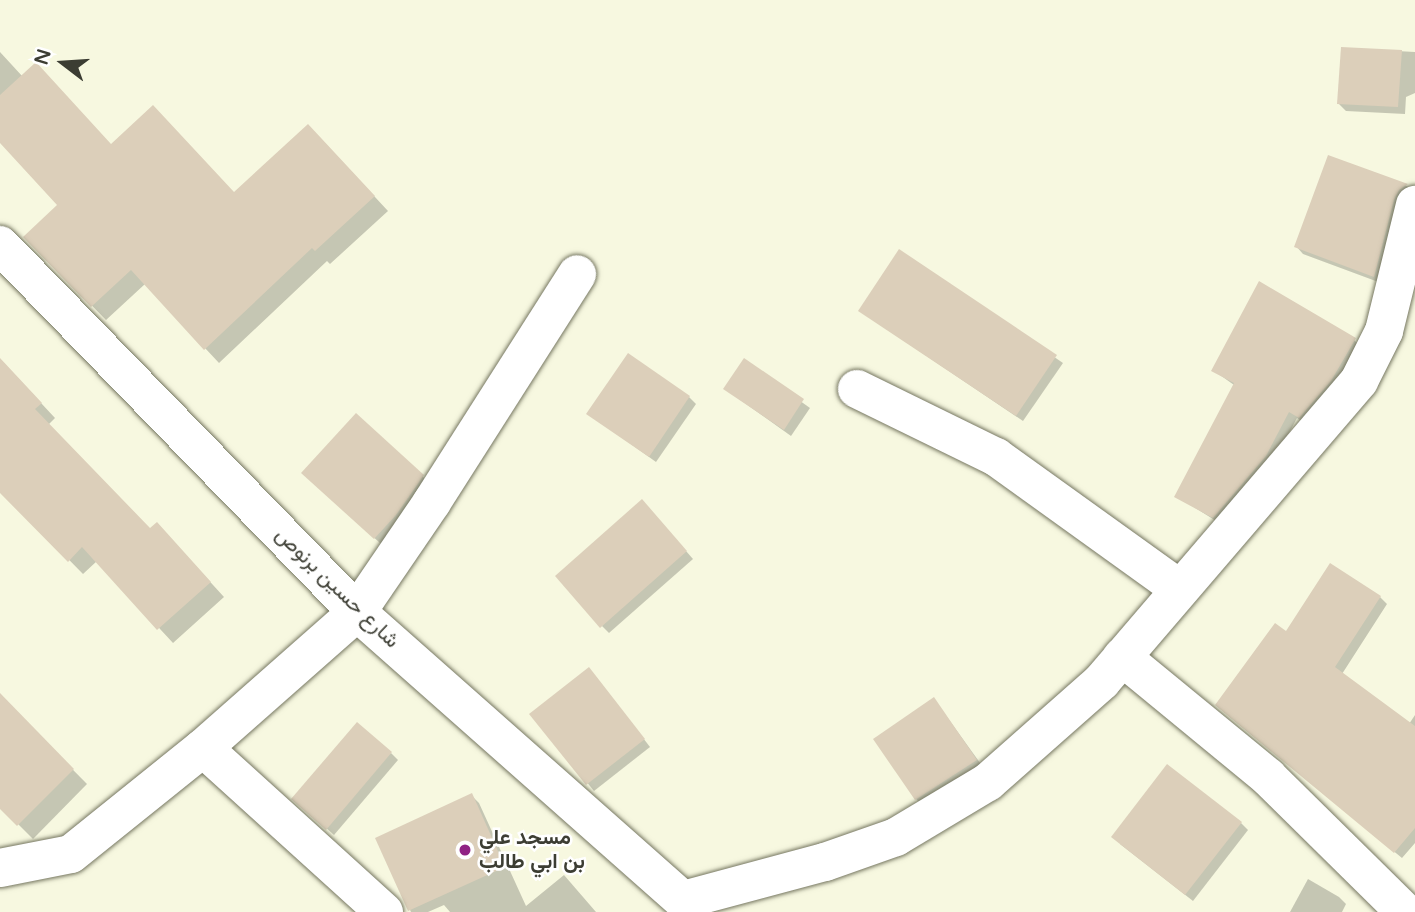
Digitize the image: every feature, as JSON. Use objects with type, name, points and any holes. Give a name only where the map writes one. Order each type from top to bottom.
[{"type":"street","points":[[687,906],[825,862],[896,836],[988,782],[1102,681],[1359,381],[1384,331],[1404,303],[1415,205]]},
{"type":"street","name":"شارع حسين برنوص","points":[[0,245],[357,612],[687,906]]},
{"type":"street","points":[[0,868],[71,854],[203,748],[357,612],[432,502],[577,274]]},
{"type":"street","points":[[857,389],[996,457],[1180,590]]},
{"type":"street","points":[[1122,657],[1268,777],[1405,912]]},
{"type":"street","points":[[203,748],[384,912]]},
{"type":"building","points":[[1341,47],[1402,50],[1398,107],[1337,104]]},
{"type":"building","points":[[36,62],[111,144],[153,105],[234,192],[308,124],[375,196],[315,251],[312,248],[204,350],[131,270],[91,307],[23,237],[57,205],[0,143],[0,95]]},
{"type":"building","points":[[1328,155],[1408,184],[1399,190],[1394,200],[1374,277],[1294,247]]},
{"type":"building","points":[[899,249],[1057,355],[1016,416],[858,311]]},
{"type":"building","points":[[1259,281],[1356,338],[1331,381],[1299,418],[1289,412],[1266,456],[1213,518],[1174,497],[1234,383],[1211,371]]},
{"type":"building","points":[[628,353],[690,396],[649,457],[586,414]]},
{"type":"building","points":[[0,358],[42,403],[35,409],[150,528],[157,522],[211,582],[157,630],[82,547],[68,562],[0,493]]},
{"type":"building","points":[[744,358],[804,399],[784,430],[723,389]]},
{"type":"building","points":[[356,413],[424,475],[396,515],[374,539],[301,473]]},
{"type":"building","points":[[642,499],[687,551],[600,628],[555,576]]},
{"type":"building","points":[[1330,563],[1381,596],[1335,667],[1415,726],[1415,828],[1394,853],[1215,705],[1275,623],[1286,631]]},
{"type":"building","points":[[589,667],[645,739],[586,785],[529,714]]},
{"type":"building","points":[[0,693],[74,769],[17,826],[0,809]]},
{"type":"building","points":[[934,697],[977,760],[915,800],[873,739]]},
{"type":"building","points":[[357,722],[392,752],[326,830],[291,799]]},
{"type":"building","points":[[1167,764],[1242,822],[1185,895],[1111,837]]},
{"type":"building","points":[[472,793],[505,867],[408,911],[375,838]]},
{"type":"place","name":"مسجد علي بن ابي طالب","points":[[465,850]]}]
